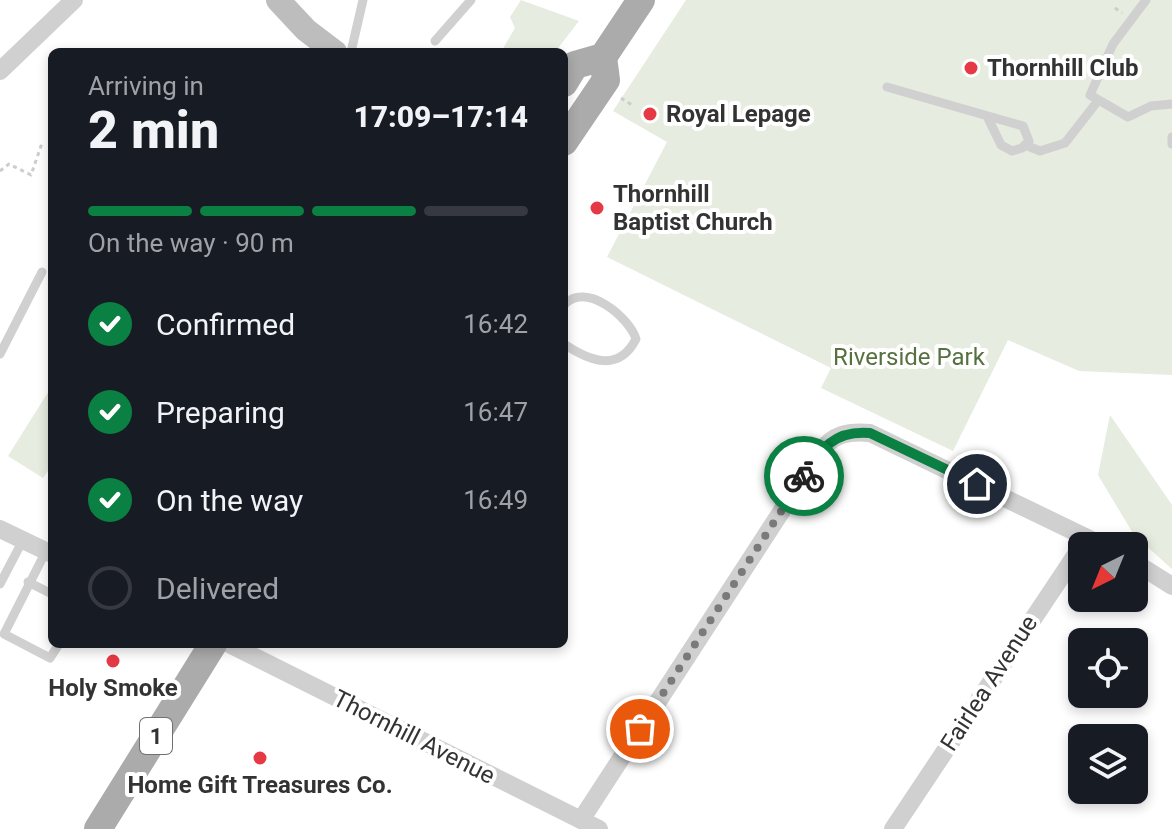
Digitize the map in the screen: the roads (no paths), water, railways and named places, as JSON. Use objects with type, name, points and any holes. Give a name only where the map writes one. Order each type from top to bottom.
[{"type":"main road","points":[[568,76],[575,65],[603,57],[641,0]]},
{"type":"main road","points":[[568,136],[606,80],[603,57]]},
{"type":"main road","name":"1","points":[[98,829],[211,648]]},
{"type":"street","points":[[0,71],[74,0]]},
{"type":"street","points":[[278,0],[306,30],[330,48]]},
{"type":"street","points":[[568,93],[589,105]]},
{"type":"street","points":[[581,820],[832,438],[855,432],[870,433],[1075,532]]},
{"type":"street","points":[[0,529],[48,552]]},
{"type":"street","points":[[1148,571],[1172,586]]},
{"type":"street","name":"Fairlea Avenue","points":[[893,829],[1068,582]]},
{"type":"street","name":"Thornhill Avenue","points":[[237,648],[599,829]]},
{"type":"lane","points":[[352,48],[363,0]]},
{"type":"lane","points":[[435,41],[471,0]]},
{"type":"lane","points":[[1146,0],[1113,44],[1090,95],[1097,102],[1128,117],[1151,106],[1172,104]]},
{"type":"lane","points":[[887,87],[1023,126],[1029,141],[1012,151],[1001,145],[987,116]]},
{"type":"lane","points":[[1025,145],[1040,151],[1065,143],[1097,102]]},
{"type":"lane","points":[[1172,137],[1172,144]]},
{"type":"lane","points":[[0,354],[42,272]]},
{"type":"lane","points":[[568,300],[585,297],[606,305],[632,324],[636,339],[629,353],[611,363],[585,358],[568,347]]},
{"type":"lane","points":[[0,584],[3,571],[23,540]]},
{"type":"lane","points":[[48,553],[28,582],[4,634],[50,658],[56,648]]},
{"type":"lane","points":[[28,582],[48,592]]},
{"type":"place","name":"Thornhill Club","points":[[971,68]]},
{"type":"place","name":"Royal Lepage","points":[[650,114]]},
{"type":"place","name":"Thornhill Baptist Church","points":[[597,208]]},
{"type":"place","name":"Holy Smoke","points":[[113,661]]},
{"type":"place","name":"Home Gift Treasures Co.","points":[[260,758]]},
{"type":"park label","name":"Riverside Park","points":[[909,357]]}]
